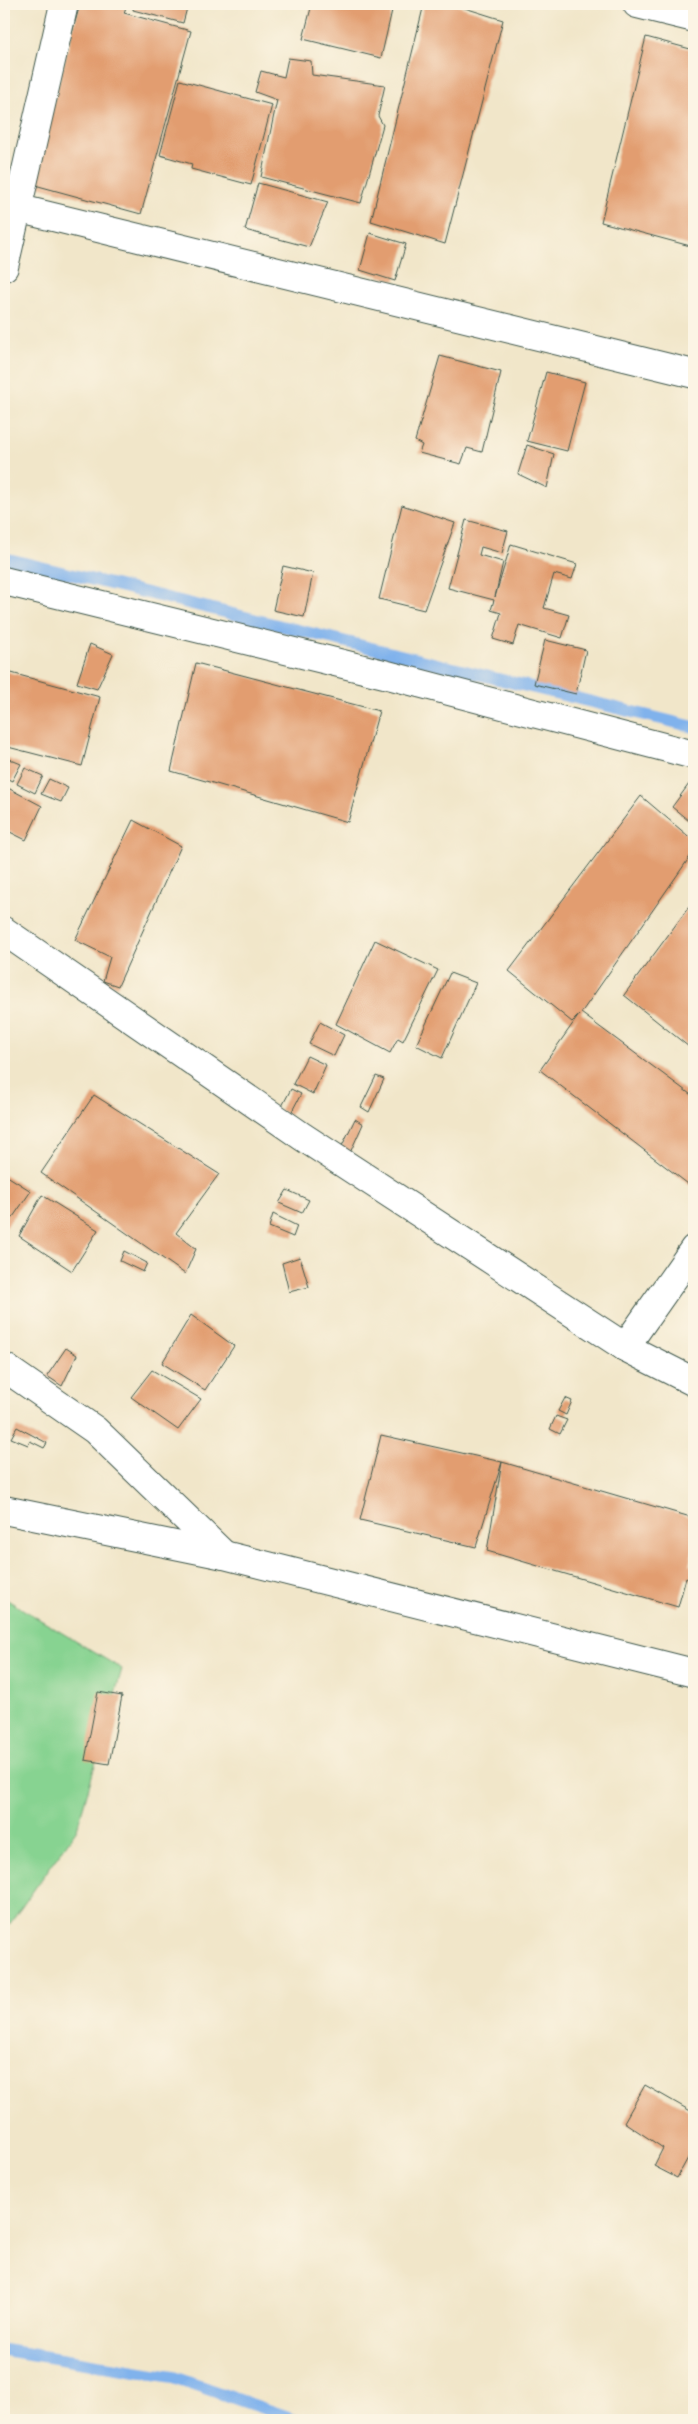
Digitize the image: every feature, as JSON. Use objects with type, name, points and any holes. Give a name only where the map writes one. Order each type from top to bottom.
[{"type":"street","points":[[4,267],[11,207],[64,4]]},
{"type":"street","points":[[636,4],[694,18]]},
{"type":"street","points":[[11,207],[694,374]]},
{"type":"street","points":[[4,581],[384,674],[694,755]]},
{"type":"street","points":[[4,931],[304,1137],[625,1347],[694,1382]]},
{"type":"street","points":[[625,1347],[694,1249]]},
{"type":"street","points":[[4,1367],[95,1430],[224,1555]]},
{"type":"street","points":[[4,1510],[224,1555],[694,1673]]},
{"type":"green space","points":[[4,1598],[122,1669],[77,1829],[4,1932]]},
{"type":"building","points":[[80,4],[127,4],[124,13],[191,31],[141,214],[31,184]]},
{"type":"building","points":[[134,4],[188,4],[183,23],[133,10]]},
{"type":"building","points":[[312,4],[384,4],[393,6],[381,58],[303,39]]},
{"type":"building","points":[[424,4],[452,4],[503,20],[445,244],[371,221]]},
{"type":"building","points":[[646,37],[694,50],[694,247],[601,222]]},
{"type":"building","points":[[288,58],[311,61],[312,75],[385,85],[378,116],[383,125],[361,203],[261,177],[277,100],[255,92],[261,71],[284,77]]},
{"type":"building","points":[[180,80],[272,105],[251,185],[191,169],[192,164],[160,155]]},
{"type":"building","points":[[258,183],[328,202],[309,247],[245,230]]},
{"type":"building","points":[[370,233],[406,244],[395,281],[360,270]]},
{"type":"building","points":[[440,356],[501,372],[482,452],[467,448],[461,464],[419,453],[422,445],[415,441]]},
{"type":"building","points":[[546,372],[585,382],[567,451],[527,441]]},
{"type":"building","points":[[527,445],[554,454],[547,488],[518,474]]},
{"type":"building","points":[[402,505],[455,523],[424,610],[379,599]]},
{"type":"building","points":[[466,520],[508,531],[502,553],[481,547],[479,555],[503,562],[495,597],[511,544],[577,564],[572,579],[554,574],[544,608],[569,615],[562,638],[519,625],[513,645],[493,639],[501,613],[491,610],[494,600],[448,588]]},
{"type":"building","points":[[283,566],[313,573],[304,617],[273,610]]},
{"type":"building","points":[[545,640],[586,650],[576,694],[534,684]]},
{"type":"building","points":[[90,644],[113,654],[97,689],[77,683]]},
{"type":"building","points":[[196,663],[379,711],[348,822],[171,771]]},
{"type":"building","points":[[4,671],[100,697],[82,766],[4,746]]},
{"type":"building","points":[[4,757],[21,764],[12,781],[4,777]]},
{"type":"building","points":[[25,768],[43,776],[35,793],[17,784]]},
{"type":"building","points":[[49,779],[68,788],[61,802],[41,794]]},
{"type":"building","points":[[689,784],[694,788],[694,825],[672,807]]},
{"type":"building","points":[[8,788],[42,806],[26,840],[4,829],[4,798]]},
{"type":"building","points":[[641,796],[694,841],[694,851],[581,1013],[694,1097],[694,1184],[692,1187],[540,1070],[579,1015],[572,1022],[509,971]]},
{"type":"building","points":[[133,820],[181,846],[118,986],[103,981],[110,957],[75,940]]},
{"type":"building","points":[[694,900],[694,1051],[624,995]]},
{"type":"building","points":[[375,940],[438,970],[403,1041],[398,1038],[390,1053],[336,1024]]},
{"type":"building","points":[[450,973],[476,983],[442,1058],[416,1045]]},
{"type":"building","points":[[320,1022],[344,1035],[334,1056],[309,1044]]},
{"type":"building","points":[[307,1056],[326,1065],[313,1094],[293,1084]]},
{"type":"building","points":[[376,1076],[384,1079],[369,1112],[361,1107]]},
{"type":"building","points":[[291,1089],[301,1094],[290,1115],[280,1110]]},
{"type":"building","points":[[94,1095],[219,1174],[176,1233],[196,1249],[185,1274],[41,1173]]},
{"type":"building","points":[[355,1119],[363,1124],[349,1155],[340,1150]]},
{"type":"building","points":[[4,1174],[31,1191],[4,1230]]},
{"type":"building","points":[[287,1190],[309,1200],[302,1213],[279,1203]]},
{"type":"building","points":[[42,1195],[98,1230],[72,1271],[19,1236]]},
{"type":"building","points":[[273,1214],[297,1226],[293,1237],[269,1227]]},
{"type":"building","points":[[124,1251],[147,1263],[143,1272],[120,1261]]},
{"type":"building","points":[[300,1257],[309,1287],[289,1292],[282,1263]]},
{"type":"building","points":[[191,1315],[234,1346],[205,1390],[162,1363]]},
{"type":"building","points":[[66,1348],[77,1355],[62,1386],[47,1376]]},
{"type":"building","points":[[152,1370],[201,1399],[178,1430],[131,1397]]},
{"type":"building","points":[[565,1398],[572,1401],[566,1415],[558,1411]]},
{"type":"building","points":[[556,1416],[567,1420],[560,1434],[550,1429]]},
{"type":"building","points":[[17,1427],[47,1443],[44,1448],[30,1441],[28,1445],[11,1438]]},
{"type":"building","points":[[381,1435],[502,1462],[476,1547],[360,1520]]},
{"type":"building","points":[[502,1462],[694,1518],[694,1544],[689,1566],[694,1563],[694,1582],[686,1578],[678,1607],[487,1551]]},
{"type":"building","points":[[98,1692],[122,1696],[109,1764],[85,1760]]},
{"type":"building","points":[[645,2085],[694,2113],[694,2147],[677,2178],[654,2166],[663,2148],[624,2122]]},
{"type":"waterway","points":[[4,558],[694,727]]},
{"type":"waterway","points":[[4,2350],[173,2377],[297,2420]]}]
